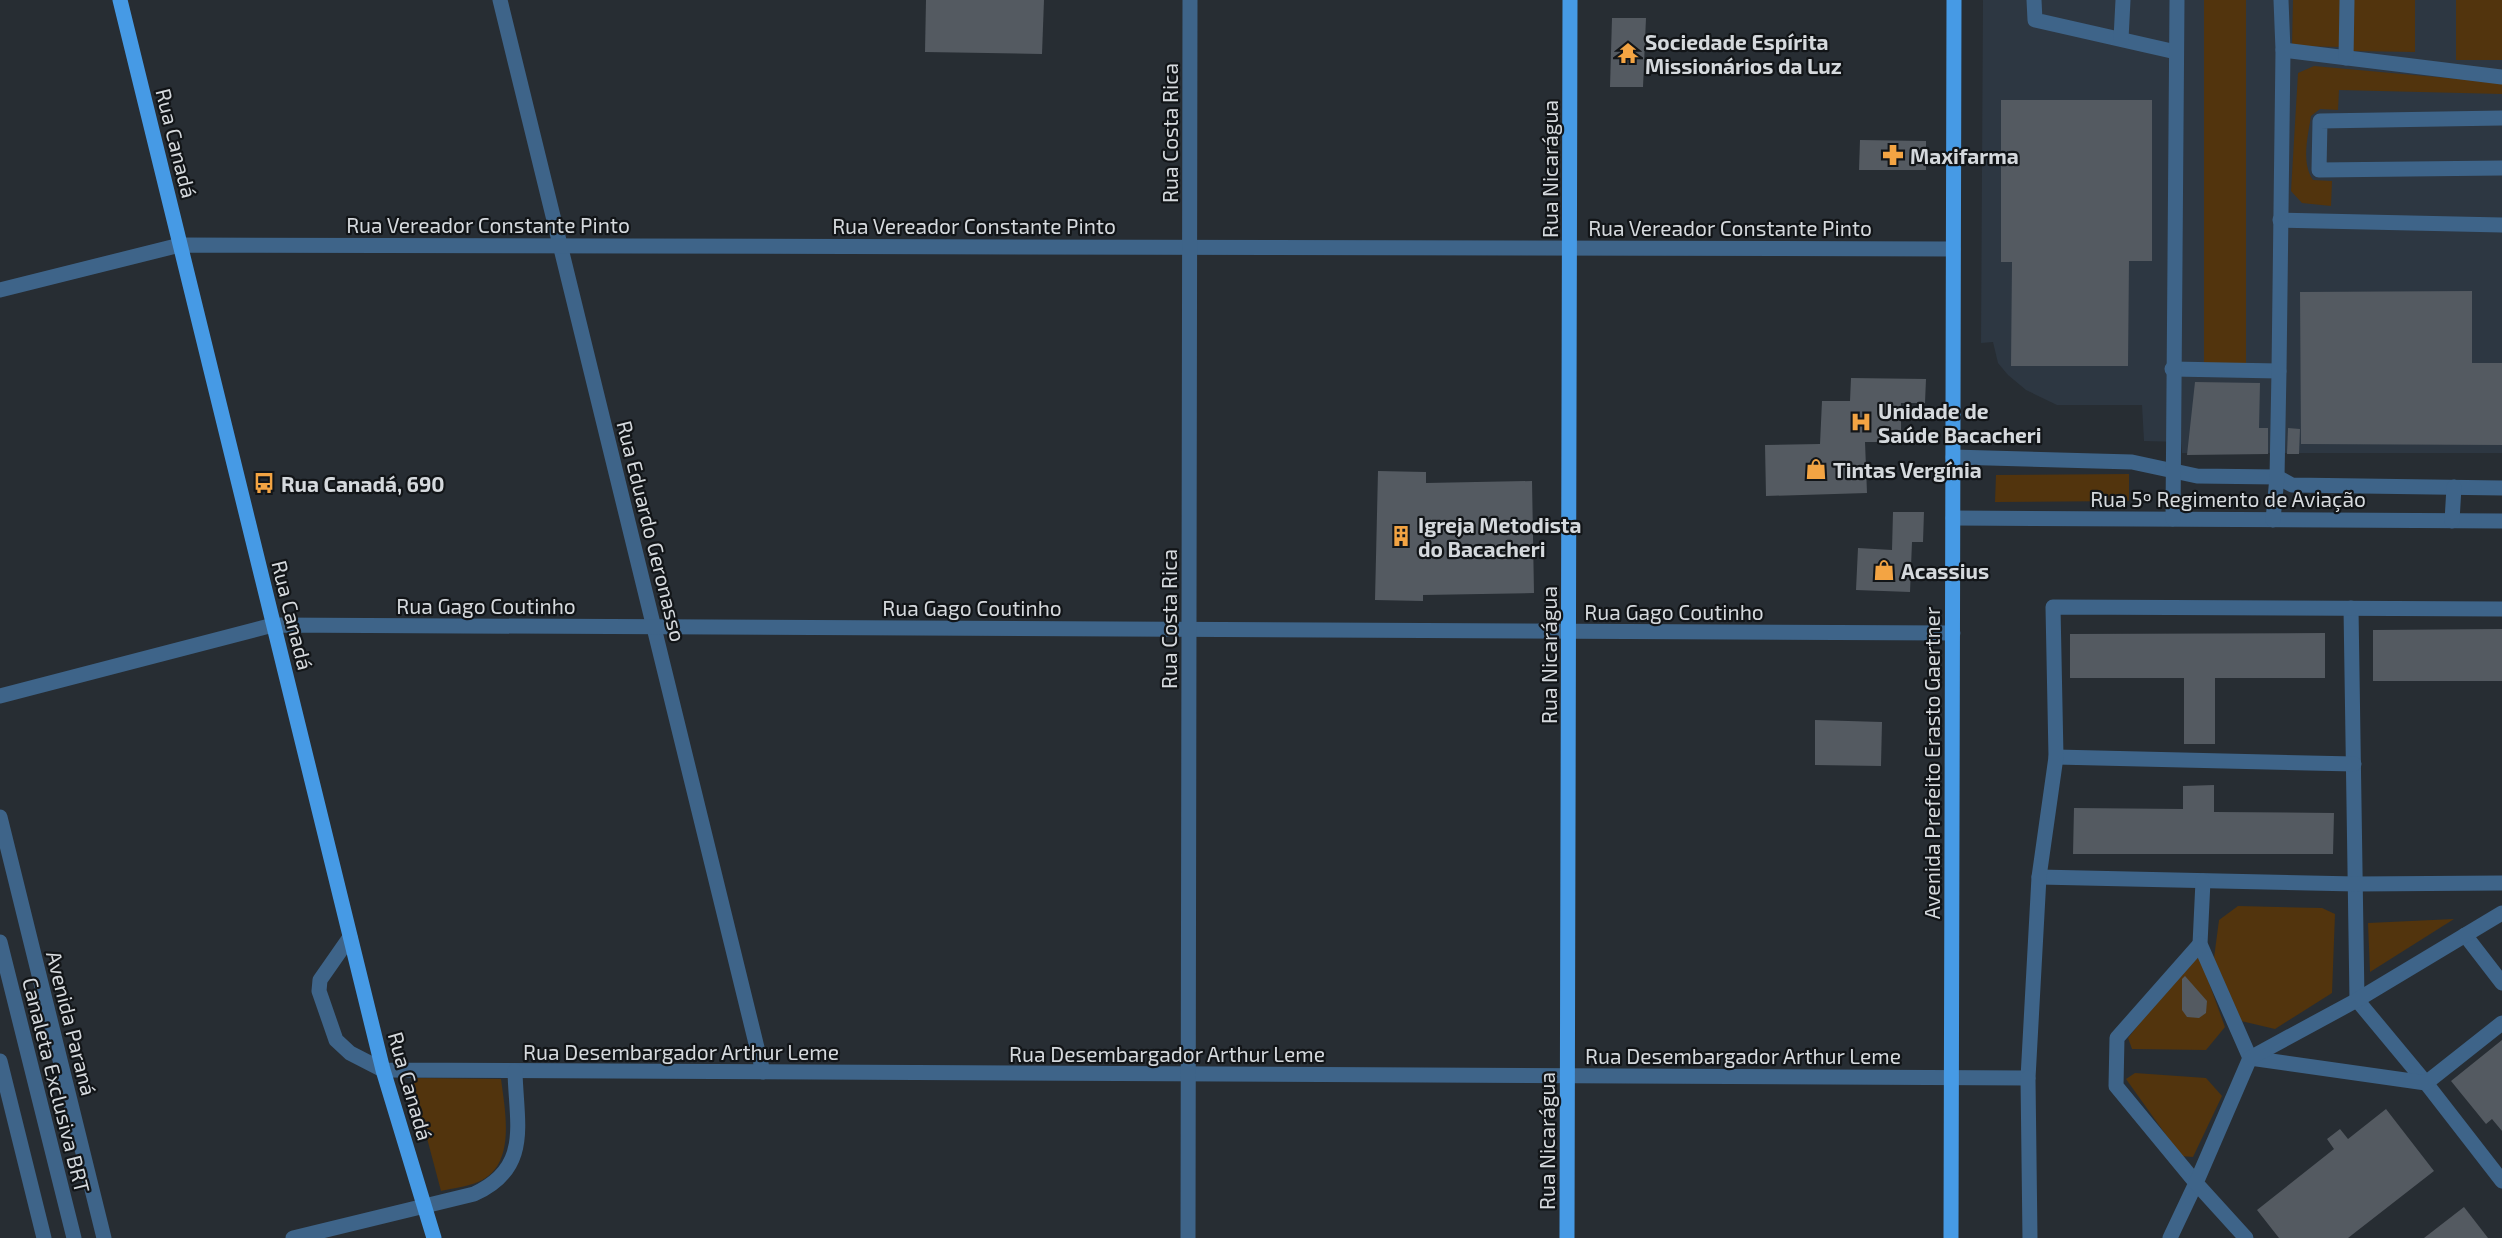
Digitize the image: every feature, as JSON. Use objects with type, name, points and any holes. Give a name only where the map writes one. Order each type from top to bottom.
[{"type":"main road","name":"Rua Canadá","points":[[120,0],[383,1070],[434,1238]]},
{"type":"main road","name":"Rua Nicarágua","points":[[1567,1238],[1570,0]]},
{"type":"main road","name":"Avenida Prefeito Erasto Gaertner","points":[[1952,1238],[1954,0]]},
{"type":"street","name":"Rua Eduardo Geronasso","points":[[500,0],[763,1072]]},
{"type":"street","name":"Rua Costa Rica","points":[[1188,1238],[1190,0]]},
{"type":"street","points":[[2034,0],[2035,20],[2176,51]]},
{"type":"street","points":[[2121,39],[2123,0]]},
{"type":"street","points":[[2173,519],[2172,369],[2177,0]]},
{"type":"street","points":[[2272,520],[2277,477],[2279,371],[2283,50],[2281,0]]},
{"type":"street","points":[[2346,0],[2346,58]]},
{"type":"street","points":[[2283,50],[2502,77]]},
{"type":"street","points":[[2502,118],[2320,121],[2319,170],[2502,168]]},
{"type":"street","points":[[2280,220],[2502,225]]},
{"type":"street","name":"Rua Vereador Constante Pinto","points":[[0,290],[180,245],[560,244],[1953,249]]},
{"type":"street","points":[[2172,369],[2279,371]]},
{"type":"street","name":"Rua 5º Regimento de Aviação","points":[[1953,457],[2132,462],[2197,476],[2277,477],[2292,485],[2502,488]]},
{"type":"street","points":[[2452,521],[2454,487]]},
{"type":"street","name":"Rua 5º Regimento de Aviação","points":[[1953,518],[2502,521]]},
{"type":"street","points":[[2030,1238],[2028,1078],[2039,877],[2056,757],[2053,607],[2502,609]]},
{"type":"street","points":[[2351,608],[2357,1000],[2426,1083],[2502,1181]]},
{"type":"street","name":"Rua Gago Coutinho","points":[[0,696],[273,625],[1953,633]]},
{"type":"street","points":[[2056,757],[2354,764]]},
{"type":"street","name":"Avenida Paraná","points":[[0,817],[104,1238]]},
{"type":"street","points":[[2039,877],[2356,885],[2502,884]]},
{"type":"street","points":[[2203,881],[2200,944],[2250,1058]]},
{"type":"street","points":[[2170,1238],[2250,1058],[2357,1000],[2502,913]]},
{"type":"street","points":[[2465,935],[2502,983]]},
{"type":"street","points":[[350,937],[320,980],[319,991],[336,1040],[350,1053],[383,1070]]},
{"type":"street","name":"Canaleta Exclusiva BRT","points":[[0,942],[74,1238]]},
{"type":"street","points":[[2200,944],[2117,1038],[2116,1086],[2196,1183],[2246,1238]]},
{"type":"street","points":[[2250,1058],[2426,1083],[2502,1023]]},
{"type":"street","points":[[0,1061],[44,1238]]},
{"type":"street","name":"Rua Desembargador Arthur Leme","points":[[383,1070],[2028,1078]]},
{"type":"street","points":[[293,1238],[474,1194],[491,1186],[505,1174],[517,1143],[515,1071]]},
{"type":"shaded area","points":[[1983,0],[2502,0],[2502,453],[2182,453],[2181,442],[2144,441],[2142,405],[2057,405],[2026,390],[2008,375],[1998,363],[1993,342],[1981,343]]},
{"type":"shaded area","points":[[2204,0],[2246,0],[2246,363],[2204,363]]},
{"type":"shaded area","points":[[2293,0],[2343,0],[2342,47],[2292,46]]},
{"type":"shaded area","points":[[2354,0],[2415,0],[2415,52],[2352,51]]},
{"type":"shaded area","points":[[2456,0],[2502,0],[2502,60],[2456,60]]},
{"type":"shaded area","points":[[2314,66],[2502,83],[2502,94],[2339,90],[2338,110],[2320,109],[2311,116],[2306,149],[2307,165],[2313,180],[2332,181],[2331,206],[2302,203],[2291,191],[2298,73]]},
{"type":"shaded area","points":[[2129,474],[2129,501],[1995,502],[1996,475]]},
{"type":"shaded area","points":[[2238,906],[2322,908],[2335,914],[2332,993],[2275,1029],[2241,1021],[2214,958],[2219,920]]},
{"type":"shaded area","points":[[2454,919],[2370,972],[2368,923]]},
{"type":"shaded area","points":[[2192,957],[2200,958],[2225,1027],[2206,1050],[2132,1049],[2128,1038]]},
{"type":"shaded area","points":[[2135,1073],[2206,1078],[2222,1096],[2193,1157],[2181,1156],[2126,1079]]},
{"type":"shaded area","points":[[411,1078],[501,1079],[506,1136],[499,1164],[490,1174],[474,1184],[441,1191]]},
{"type":"building","points":[[926,0],[1044,0],[1042,54],[925,52]]},
{"type":"building","name":"Sociedade Espírita Missionários da Luz","points":[[1612,18],[1646,18],[1643,87],[1610,87]]},
{"type":"building","points":[[2001,100],[2152,100],[2152,261],[2129,261],[2128,366],[2011,366],[2012,262],[2001,262]]},
{"type":"building","name":"Maxifarma","points":[[1860,140],[1926,141],[1926,170],[1859,170]]},
{"type":"building","points":[[2472,291],[2472,363],[2502,363],[2502,445],[2301,444],[2300,292]]},
{"type":"building","points":[[1851,378],[1926,379],[1925,403],[1901,403],[1901,442],[1865,442],[1867,493],[1766,496],[1765,445],[1820,444],[1822,401],[1850,401]]},
{"type":"building","points":[[2195,382],[2260,383],[2259,428],[2268,428],[2268,454],[2187,455]]},
{"type":"building","points":[[2288,428],[2300,429],[2299,454],[2287,454]]},
{"type":"building","points":[[1378,471],[1426,472],[1426,483],[1532,481],[1534,593],[1423,595],[1423,601],[1375,600]]},
{"type":"building","name":"Acassius","points":[[1893,512],[1924,512],[1923,542],[1912,542],[1910,592],[1856,590],[1858,548],[1892,550]]},
{"type":"building","points":[[2502,629],[2502,681],[2373,681],[2373,630]]},
{"type":"building","points":[[2325,633],[2325,678],[2215,678],[2215,744],[2184,744],[2184,678],[2070,678],[2070,634]]},
{"type":"building","points":[[1815,720],[1882,722],[1881,766],[1815,765]]},
{"type":"building","points":[[2214,785],[2214,812],[2334,813],[2333,854],[2073,854],[2074,808],[2183,809],[2183,786]]},
{"type":"building","points":[[2185,976],[2207,1001],[2206,1013],[2199,1018],[2187,1017],[2182,1010],[2182,979]]},
{"type":"building","points":[[2502,1040],[2502,1131],[2492,1119],[2486,1124],[2451,1081]]},
{"type":"building","points":[[2386,1109],[2434,1171],[2348,1238],[2279,1238],[2257,1210],[2334,1149],[2327,1139],[2340,1129],[2348,1139]]},
{"type":"building","points":[[2464,1207],[2488,1238],[2424,1238]]},
{"type":"place","name":"Sociedade Espírita Missionários da Luz","points":[[1628,53]]},
{"type":"place","name":"Maxifarma","points":[[1893,155]]},
{"type":"place","name":"Unidade de Saúde Bacacheri","points":[[1861,422]]},
{"type":"place","name":"Tintas Vergínia","points":[[1816,469]]},
{"type":"place","name":"Rua Canadá, 690","points":[[264,483]]},
{"type":"place","name":"Igreja Metodista do Bacacheri","points":[[1401,536]]},
{"type":"place","name":"Acassius","points":[[1884,570]]}]
